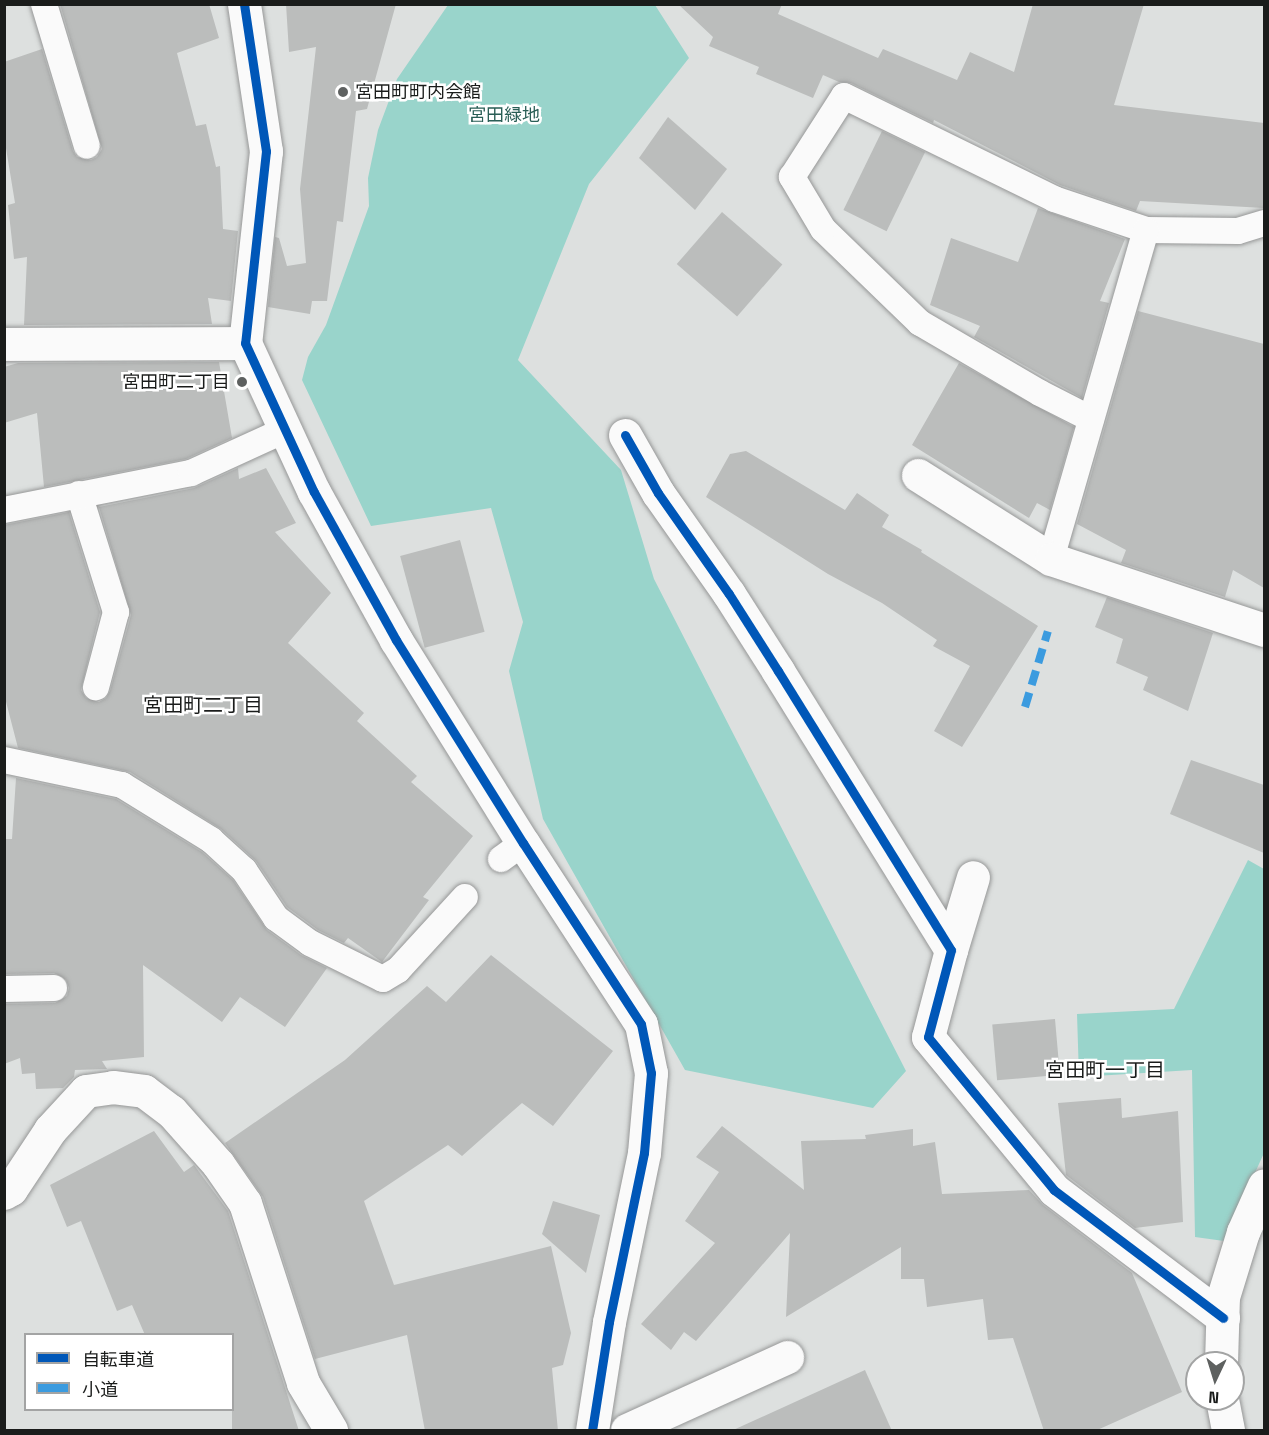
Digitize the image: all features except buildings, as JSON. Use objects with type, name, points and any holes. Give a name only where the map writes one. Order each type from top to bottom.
[{"type":"street","points":[[244,4],[266,151],[245,343],[314,492],[512,851],[641,1024],[651,1073],[644,1154],[609,1322],[591,1431]]},
{"type":"street","points":[[4,344],[245,343]]},
{"type":"street","points":[[625,435],[658,493],[766,652],[951,950]]},
{"type":"street","points":[[918,475],[1051,559],[1264,630]]},
{"type":"street","points":[[973,877],[928,1037],[1054,1190],[1223,1318]]},
{"type":"street","points":[[4,1193],[11,1189],[50,1130],[86,1091],[113,1088],[144,1091],[171,1111],[218,1164],[245,1203],[303,1383],[331,1431]]},
{"type":"street","points":[[1222,1351],[1223,1297],[1239,1242],[1264,1185]]},
{"type":"street","points":[[627,1431],[787,1357]]},
{"type":"lane","points":[[44,4],[87,146]]},
{"type":"lane","points":[[1091,419],[1040,393],[920,323],[823,229],[792,177],[844,96],[1054,199],[1146,230],[1238,231],[1264,223]]},
{"type":"lane","points":[[1051,559],[1146,230]]},
{"type":"lane","points":[[4,510],[191,473],[285,430]]},
{"type":"lane","points":[[79,494],[116,612],[96,687]]},
{"type":"lane","points":[[4,760],[122,785],[211,840],[244,870],[276,918],[310,943],[383,979],[398,970],[465,897]]},
{"type":"lane","points":[[4,989],[54,988]]},
{"type":"green space","name":"宮田緑地","points":[[448,5],[655,5],[689,58],[589,184],[518,360],[621,470],[654,579],[906,1071],[873,1108],[685,1070],[543,819],[509,671],[523,622],[491,508],[371,526],[302,380],[308,357],[326,325],[369,206],[368,178],[378,130],[397,79]]},
{"type":"green space","points":[[1248,860],[1264,869],[1264,1153],[1224,1241],[1195,1237],[1192,1070],[1079,1077],[1077,1014],[1174,1009]]},
{"type":"marked path","points":[[1025,707],[1048,631]]},
{"type":"cycle path","points":[[244,4],[266,151],[245,343],[314,492],[396,640],[523,843],[641,1024],[651,1073],[644,1153],[609,1322],[592,1430]]},
{"type":"cycle path","points":[[625,435],[658,493],[729,594],[951,950],[928,1037],[1054,1190],[1223,1318]]},
{"type":"place","name":"宮田町町内会館","points":[[343,92]]},
{"type":"place","name":"宮田町二丁目","points":[[242,382]]},
{"type":"district","name":"宮田町二丁目","points":[[203,705]]},
{"type":"district","name":"宮田町一丁目","points":[[1105,1070]]}]
